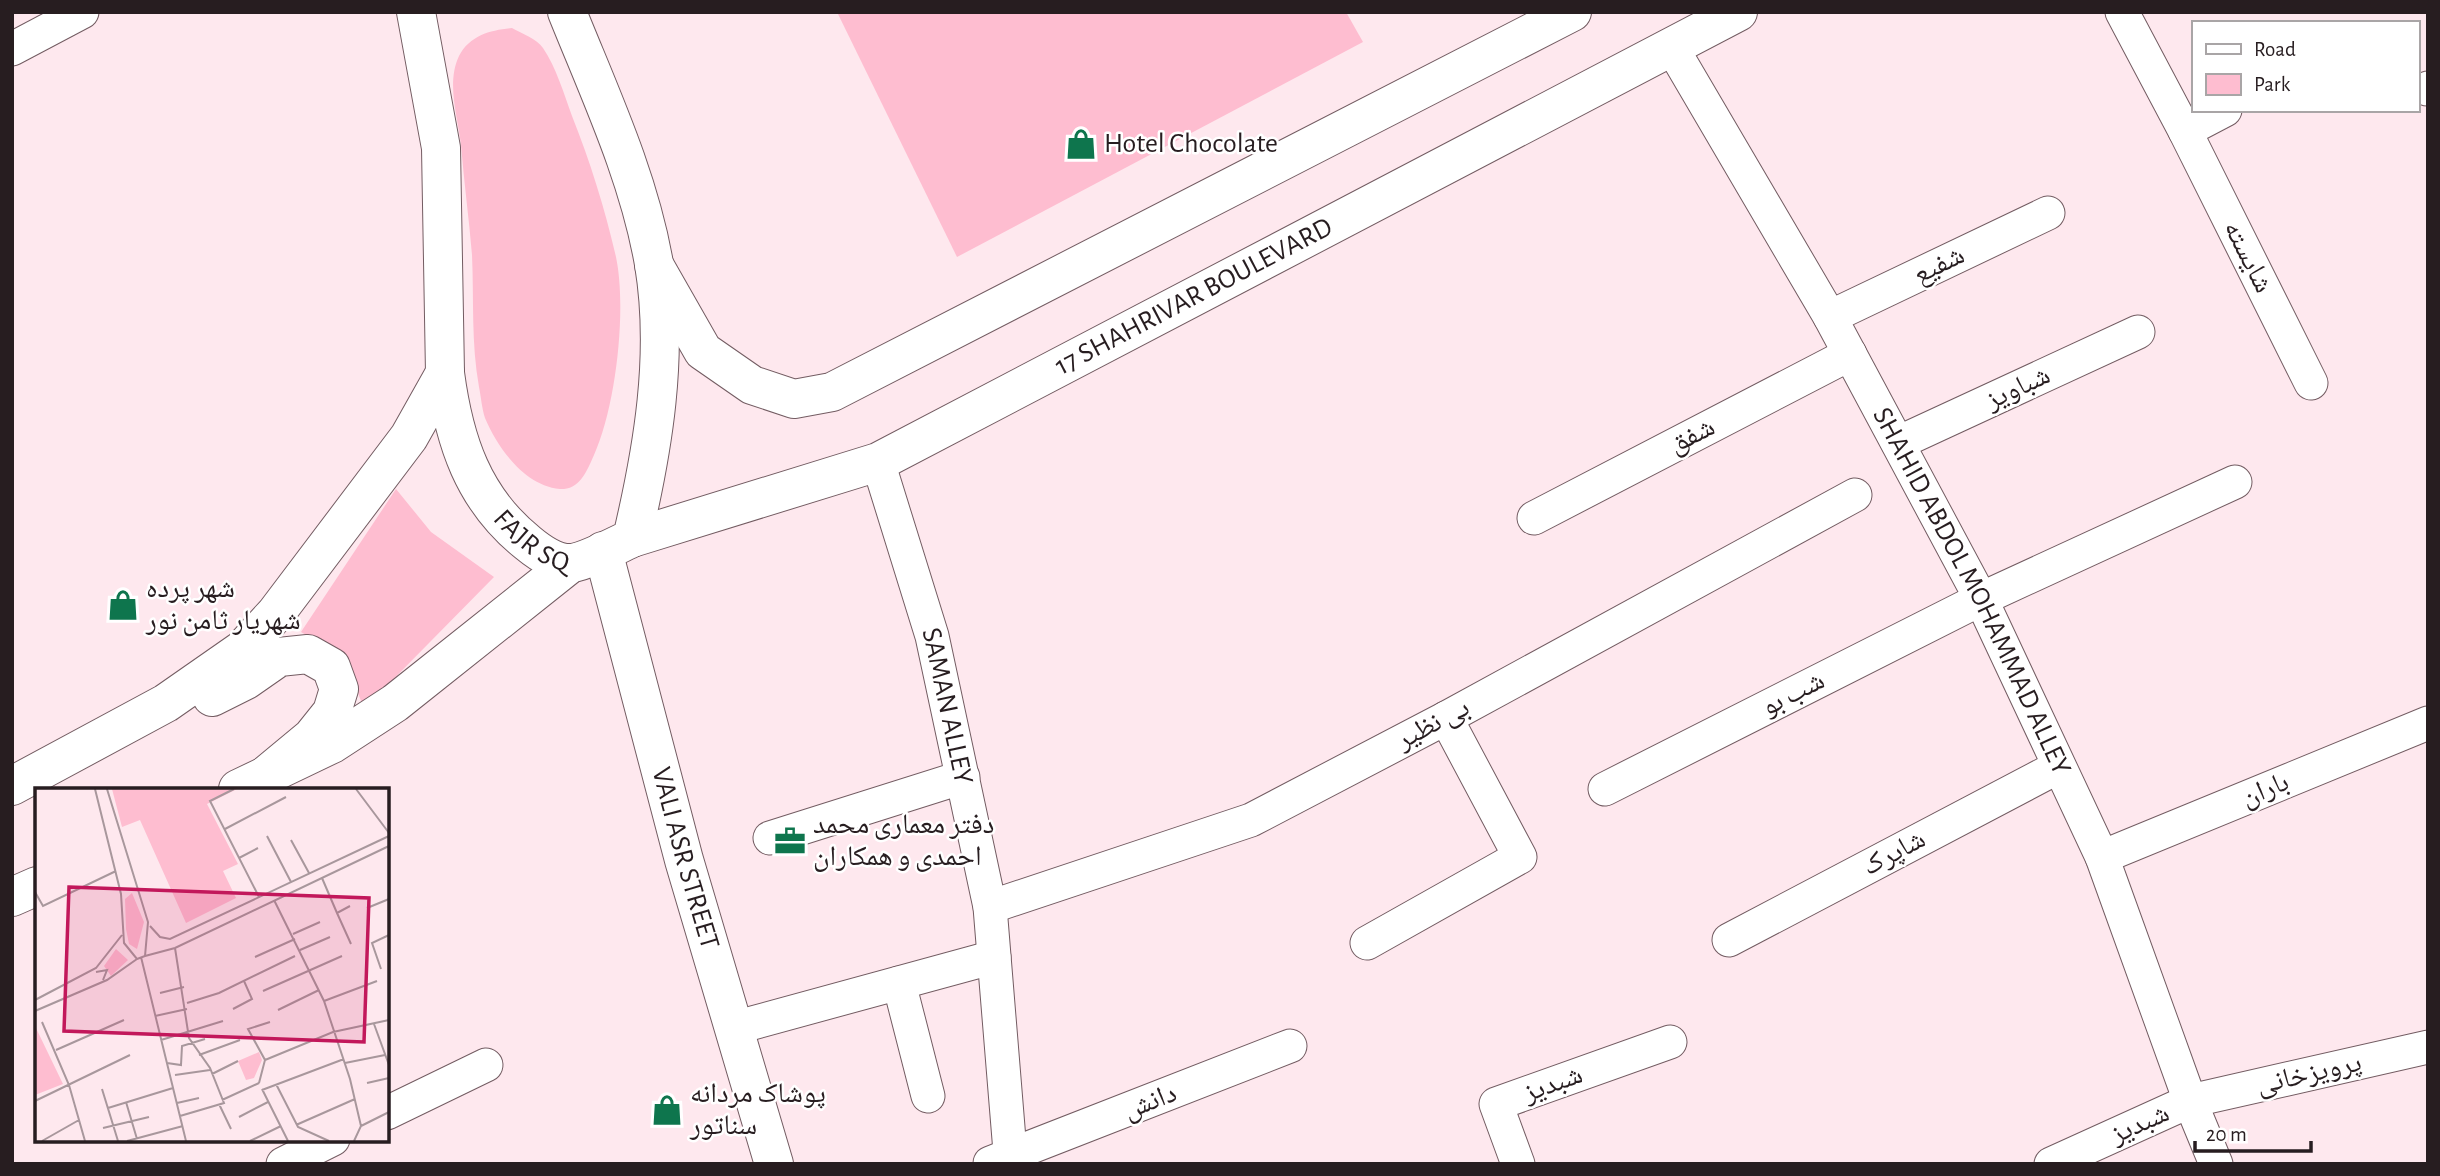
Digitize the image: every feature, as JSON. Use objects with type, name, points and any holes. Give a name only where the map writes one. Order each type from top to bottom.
[{"type":"main road","points":[[251,783],[332,744],[395,703],[602,551],[652,446],[659,329],[654,265],[642,211],[604,104],[567,12]]},
{"type":"main road","name":"17 SHAHRIVAR BOULEVARD","points":[[602,551],[878,462],[1738,12]]},
{"type":"main road","points":[[654,265],[703,351],[752,384],[794,399],[832,392],[1550,17]]},
{"type":"main road","name":"FAJR SQ","points":[[419,27],[441,148],[445,373],[458,442],[472,477],[496,512],[517,535],[543,555],[602,551]]},
{"type":"main road","points":[[12,786],[166,703],[242,650],[276,613],[409,437],[445,373]]},
{"type":"main road","name":"VALI ASR STREET","points":[[602,551],[684,860],[774,1164]]},
{"type":"main road","points":[[62,760],[140,731],[202,703],[246,680],[279,657],[308,654],[331,667],[339,689],[332,712],[312,737],[251,783]]},
{"type":"main road","points":[[12,897],[35,887]]},
{"type":"street","points":[[12,49],[82,12]]},
{"type":"street","name":"شایسته","points":[[2122,12],[2185,131],[2311,383]]},
{"type":"street","name":"SHAHID ABDOL MOHAMMAD ALLEY","points":[[1671,46],[1830,317],[1981,598],[2102,857],[2190,1101],[2216,1164]]},
{"type":"street","points":[[2185,131],[2221,112]]},
{"type":"street","name":"شفیع","points":[[1830,317],[2048,213]]},
{"type":"street","name":"شباویز","points":[[1898,443],[2138,332]]},
{"type":"street","name":"شفق","points":[[1534,518],[1850,354]]},
{"type":"street","name":"SAMAN ALLEY","points":[[878,462],[932,636],[990,907],[1003,1162]]},
{"type":"street","name":"شب بو","points":[[1605,789],[1981,598],[2235,482]]},
{"type":"street","name":"بی نظیر","points":[[990,907],[1251,820],[1446,718],[1855,495]]},
{"type":"street","points":[[1367,943],[1520,857],[1446,718]]},
{"type":"street","name":"باران","points":[[2102,857],[2428,723]]},
{"type":"street","name":"شاپرک","points":[[1729,940],[2058,767]]},
{"type":"street","points":[[770,838],[963,777]]},
{"type":"street","points":[[734,1028],[994,957]]},
{"type":"street","points":[[899,983],[928,1096]]},
{"type":"street","name":"شبدیز","points":[[1518,1164],[1496,1104],[1670,1042]]},
{"type":"street","name":"دانش","points":[[1003,1162],[1290,1046]]},
{"type":"street","name":"پرویزخانی","points":[[2190,1101],[2428,1047]]},
{"type":"street","points":[[388,1113],[486,1065]]},
{"type":"street","name":"شبدیز","points":[[2051,1164],[2190,1101]]},
{"type":"street","points":[[283,1164],[329,1141]]},
{"type":"green space","points":[[837,12],[1346,12],[1363,42],[957,257]]},
{"type":"green space","points":[[512,28],[540,45],[556,72],[597,185],[612,239],[619,278],[620,330],[617,358],[614,385],[602,435],[579,481],[564,489],[551,487],[526,475],[506,454],[485,418],[476,371],[472,255],[453,77],[459,56],[475,38],[496,30]]},
{"type":"green space","points":[[396,489],[431,532],[494,577],[364,709],[352,677],[336,653],[301,632]]},
{"type":"place","name":"Hotel Chocolate","points":[[1081,144]]},
{"type":"place","name":"شهر پرده شهریار ثامن نور","points":[[123,605]]},
{"type":"place","name":"دفتر معماری محمد احمدی و همکاران","points":[[790,841]]},
{"type":"place","name":"پوشاک مردانه سناتور","points":[[667,1110]]}]
